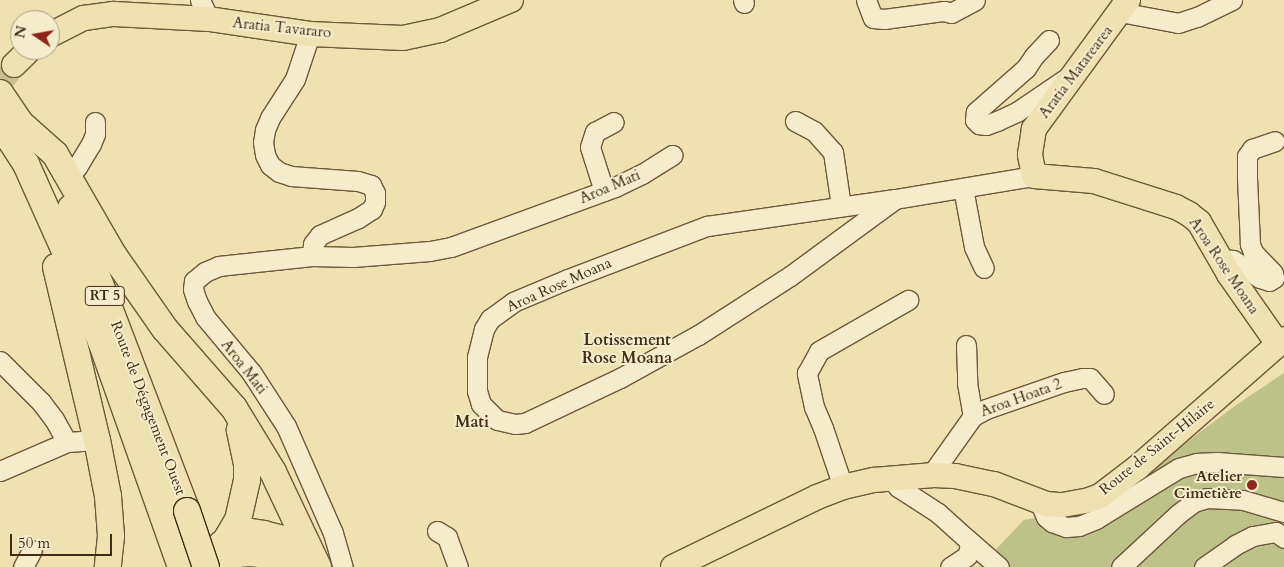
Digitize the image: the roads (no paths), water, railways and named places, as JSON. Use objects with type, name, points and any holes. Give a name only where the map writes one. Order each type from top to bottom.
[{"type":"highway","name":"Route de Dégagement Ouest","points":[[0,93],[26,164],[66,251],[98,332],[181,567]]},
{"type":"highway","name":"Route de Dégagement Ouest","points":[[10,123],[64,192],[187,511],[219,558]]},
{"type":"highway","points":[[10,123],[46,144],[68,176],[114,256],[165,329],[234,408],[273,472],[304,564]]},
{"type":"highway","points":[[26,164],[31,193],[48,238],[66,303],[98,440],[108,496],[111,536],[108,567]]},
{"type":"highway","points":[[219,558],[234,532],[247,480],[244,447],[234,408]]},
{"type":"main road","name":"Aratia Tavararo","points":[[60,30],[84,18],[97,15],[205,9],[310,34],[403,38],[421,36],[440,30],[511,0]]},
{"type":"main road","name":"Aratia Matarearea","points":[[1034,176],[1030,155],[1034,129],[1124,6]]},
{"type":"main road","name":"Aroa Rose Moana","points":[[1034,176],[1094,181],[1176,207],[1189,214],[1199,222],[1249,304],[1282,342]]},
{"type":"main road","name":"Route de Saint-Hilaire","points":[[674,567],[796,507],[843,487],[874,480],[931,475],[979,480],[1039,501],[1062,505],[1079,503],[1100,496],[1138,467],[1282,342]]},
{"type":"main road","points":[[191,567],[219,558],[237,555],[268,556],[304,564]]},
{"type":"street","points":[[866,0],[873,18],[884,19],[944,11],[952,13],[975,0]]},
{"type":"street","points":[[1124,6],[1178,23],[1196,17],[1232,0]]},
{"type":"street","points":[[310,34],[295,79],[270,118],[265,130],[263,142],[265,155],[270,165],[279,172],[291,176],[358,181],[371,185],[375,193],[375,202],[372,209],[358,218],[320,235],[313,244],[312,256]]},
{"type":"street","points":[[1049,40],[1026,68],[976,112],[976,120],[979,124],[986,125],[998,121],[1018,111],[1074,73]]},
{"type":"street","points":[[795,120],[814,131],[834,152],[841,206]]},
{"type":"street","points":[[68,176],[77,167],[91,144],[95,134],[95,122]]},
{"type":"street","points":[[604,191],[590,147],[595,132],[614,122]]},
{"type":"street","points":[[1275,141],[1252,149],[1247,156],[1250,244],[1253,252],[1273,273],[1278,284]]},
{"type":"street","name":"Aroa Mati","points":[[343,567],[333,533],[286,426],[251,372],[205,317],[196,301],[193,289],[194,281],[205,272],[219,266],[312,256],[353,257],[430,251],[451,247],[604,191],[642,174],[672,155]]},
{"type":"street","name":"Aroa Rose Moana","points":[[895,199],[790,276],[698,335],[620,378],[525,423],[515,424],[497,420],[481,404],[476,378],[480,342],[490,319],[513,302],[602,265],[707,226],[895,199],[1034,176]]},
{"type":"street","points":[[963,188],[972,240],[984,268]]},
{"type":"street","points":[[1221,259],[1233,260],[1260,278],[1278,284]]},
{"type":"street","points":[[843,487],[814,407],[807,373],[819,351],[908,300]]},
{"type":"street","points":[[966,345],[967,383],[973,416]]},
{"type":"street","points":[[0,361],[42,402],[67,442]]},
{"type":"street","name":"Aroa Hoata 2","points":[[931,475],[973,416],[986,409],[1051,386],[1083,378],[1090,378],[1104,394]]},
{"type":"street","points":[[0,471],[67,442],[98,440]]},
{"type":"street","points":[[1039,501],[1046,517],[1052,522],[1066,527],[1079,526],[1096,519],[1179,468],[1196,463],[1218,462],[1284,467]]},
{"type":"street","points":[[892,479],[898,487],[938,513],[998,567]]},
{"type":"street","points":[[1121,567],[1178,514],[1194,502],[1207,498],[1243,500],[1282,512],[1280,535],[1247,539],[1214,558],[1204,567]]},
{"type":"street","points":[[437,531],[447,537],[458,567]]},
{"type":"street","points":[[950,567],[967,556],[970,546],[968,540]]},
{"type":"street","points":[[23,567],[32,550]]},
{"type":"tunnel","points":[[0,84],[14,65]]},
{"type":"place","name":"Atelier Cimetière","points":[[1252,485]]},
{"type":"district","name":"Lotissement Rose Moana","points":[[627,349]]},
{"type":"district","name":"Mati","points":[[472,422]]}]
